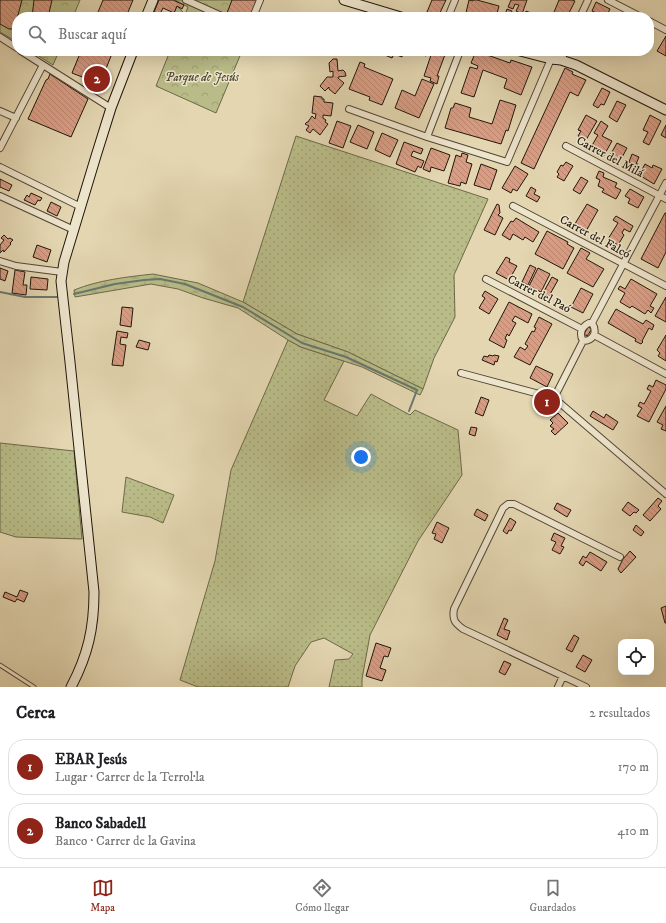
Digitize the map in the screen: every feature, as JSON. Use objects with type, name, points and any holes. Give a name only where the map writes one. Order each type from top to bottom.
[{"type":"street","points":[[148,12],[153,0]]},
{"type":"street","points":[[186,0],[213,12]]},
{"type":"street","points":[[254,12],[260,0]]},
{"type":"street","points":[[344,0],[384,12]]},
{"type":"street","points":[[450,12],[455,0]]},
{"type":"street","points":[[582,12],[588,0]]},
{"type":"street","points":[[608,0],[631,12]]},
{"type":"street","points":[[654,24],[666,30]]},
{"type":"street","points":[[0,37],[12,45]]},
{"type":"street","points":[[30,56],[111,108]]},
{"type":"street","points":[[71,687],[79,672],[88,645],[92,627],[94,592],[62,290],[62,272],[111,108],[131,56]]},
{"type":"street","points":[[427,137],[458,56]]},
{"type":"street","points":[[540,56],[576,65],[666,110]]},
{"type":"street","points":[[349,109],[427,137],[507,162],[556,60],[560,56]]},
{"type":"street","points":[[0,148],[43,65]]},
{"type":"street","points":[[0,111],[16,118]]},
{"type":"street","name":"Carrer del Milá","points":[[566,146],[666,199]]},
{"type":"street","points":[[0,167],[81,207]]},
{"type":"street","points":[[592,324],[666,183]]},
{"type":"street","points":[[0,196],[74,230]]},
{"type":"street","name":"Carrer del Falcó","points":[[513,206],[666,286]]},
{"type":"street","points":[[0,261],[16,266],[62,272]]},
{"type":"street","name":"Carrer del Paó","points":[[486,279],[582,329]]},
{"type":"street","points":[[554,398],[583,341],[581,337],[582,329],[589,323],[592,324]]},
{"type":"street","points":[[583,341],[587,341],[594,335],[595,330],[592,324]]},
{"type":"street","points":[[594,335],[629,356],[666,374]]},
{"type":"street","points":[[461,373],[554,398],[666,494]]},
{"type":"street","points":[[586,687],[463,629],[454,620],[454,609],[503,508],[508,504],[514,504],[620,557]]},
{"type":"street","points":[[558,687],[563,676]]},
{"type":"lane","points":[[0,665],[34,687]]},
{"type":"green space","points":[[0,0],[80,0],[75,12],[12,12],[12,39],[0,32]]},
{"type":"green space","points":[[175,0],[263,0],[258,12],[186,12],[188,7]]},
{"type":"green space","points":[[177,6],[183,12],[174,12]]},
{"type":"green space","points":[[39,56],[57,56],[53,65]]},
{"type":"green space","name":"Parque de Jesús","points":[[168,56],[240,56],[216,113],[156,86]]},
{"type":"green space","points":[[296,136],[488,199],[454,275],[455,317],[434,358],[423,389],[348,352],[297,334],[243,302]]},
{"type":"green space","points":[[153,274],[198,283],[243,302],[297,334],[348,352],[423,389],[420,395],[362,367],[301,347],[238,308],[178,289],[151,284],[75,297],[74,290],[103,281]]},
{"type":"green space","points":[[288,340],[301,347],[344,361],[324,400],[357,416],[371,394],[410,415],[415,410],[458,430],[462,475],[418,541],[370,635],[362,679],[362,687],[329,687],[335,660],[349,659],[353,654],[324,638],[311,642],[295,666],[288,687],[198,687],[180,680],[215,561],[231,470]]},
{"type":"green space","points":[[0,443],[74,451],[82,539],[16,537],[0,532]]},
{"type":"green space","points":[[126,477],[174,495],[163,523],[150,517],[122,512]]},
{"type":"building","points":[[0,0],[22,0],[19,12],[12,12],[12,29],[0,24]]},
{"type":"building","points":[[34,0],[52,0],[49,12],[33,12]]},
{"type":"building","points":[[103,0],[133,0],[128,12],[98,12]]},
{"type":"building","points":[[159,0],[173,0],[184,5],[182,9],[177,6],[174,12],[163,8],[161,12],[154,12]]},
{"type":"building","points":[[232,0],[258,0],[252,12],[227,12]]},
{"type":"building","points":[[432,0],[446,0],[440,12],[427,12]]},
{"type":"building","points":[[469,0],[477,0],[499,6],[497,12],[466,12]]},
{"type":"building","points":[[511,0],[527,0],[523,12],[516,11],[519,5],[515,4],[513,9],[508,7]]},
{"type":"building","points":[[559,0],[575,1],[570,12],[554,12]]},
{"type":"building","points":[[596,2],[610,9],[608,12],[592,11]]},
{"type":"building","points":[[507,9],[512,11],[512,12],[506,12]]},
{"type":"building","points":[[666,36],[666,56],[657,51]]},
{"type":"building","points":[[79,56],[111,56],[100,84],[72,73]]},
{"type":"building","points":[[431,56],[444,56],[437,76],[439,76],[437,84],[430,81],[431,78],[424,76]]},
{"type":"building","points":[[474,56],[490,56],[510,63],[511,60],[532,67],[521,95],[504,88],[507,79],[483,70],[474,97],[461,93],[470,67],[477,69],[478,66],[471,63]]},
{"type":"building","points":[[333,59],[337,59],[338,71],[343,70],[346,76],[338,77],[344,83],[335,94],[329,89],[329,87],[325,91],[320,86],[327,77],[333,77],[333,71],[330,72],[329,63]]},
{"type":"building","points":[[360,62],[365,64],[364,67],[393,79],[382,105],[369,100],[370,97],[349,89]]},
{"type":"building","points":[[565,68],[573,72],[572,74],[586,80],[578,96],[570,92],[534,169],[521,163]]},
{"type":"building","points":[[50,74],[88,99],[71,137],[28,119]]},
{"type":"building","points":[[422,79],[434,84],[419,118],[395,108],[402,90],[415,96]]},
{"type":"building","points":[[602,88],[610,92],[604,105],[601,104],[598,108],[593,105]]},
{"type":"building","points":[[314,96],[322,97],[324,102],[333,103],[331,116],[323,115],[323,118],[326,120],[325,122],[328,124],[320,135],[313,129],[310,133],[306,130],[309,126],[305,124],[312,116],[315,119],[316,114],[312,113]]},
{"type":"building","points":[[500,100],[516,105],[508,131],[506,130],[501,144],[445,128],[451,108],[453,108],[455,103],[471,108],[469,117],[492,124]]},
{"type":"building","points":[[617,101],[626,105],[617,122],[609,117]]},
{"type":"building","points":[[586,115],[597,121],[586,140],[578,136],[581,131],[578,130]]},
{"type":"building","points":[[650,115],[661,121],[649,145],[643,142],[648,132],[643,130]]},
{"type":"building","points":[[337,121],[351,126],[343,148],[329,143]]},
{"type":"building","points":[[601,121],[608,126],[602,136],[612,141],[603,157],[590,149],[598,135],[594,133]]},
{"type":"building","points":[[358,125],[374,132],[367,149],[350,142]]},
{"type":"building","points":[[666,125],[666,138],[661,135]]},
{"type":"building","points":[[382,133],[398,140],[390,157],[375,150]]},
{"type":"building","points":[[404,142],[423,149],[421,154],[413,151],[411,156],[424,161],[421,168],[418,166],[415,172],[396,164]]},
{"type":"building","points":[[617,143],[627,148],[619,163],[609,157]]},
{"type":"building","points":[[431,148],[450,155],[444,171],[431,167],[430,172],[423,169]]},
{"type":"building","points":[[462,153],[468,155],[466,162],[472,164],[466,184],[461,182],[460,186],[448,183],[456,155],[461,157]]},
{"type":"building","points":[[632,154],[639,157],[636,168],[634,167],[632,170],[628,168],[631,163],[629,162]]},
{"type":"building","points":[[566,162],[573,166],[564,181],[557,177],[559,174],[557,172],[561,165],[563,166]]},
{"type":"building","points":[[481,164],[497,170],[490,190],[474,185]]},
{"type":"building","points":[[645,164],[652,168],[653,165],[662,169],[654,184],[639,175]]},
{"type":"building","points":[[515,166],[528,174],[517,191],[513,189],[511,193],[502,188]]},
{"type":"building","points":[[599,171],[604,173],[603,177],[617,183],[615,187],[621,190],[616,199],[602,192],[604,189],[598,186],[600,180],[596,178]]},
{"type":"building","points":[[581,177],[588,181],[580,194],[573,190]]},
{"type":"building","points":[[0,179],[12,185],[9,191],[0,187]]},
{"type":"building","points":[[531,187],[536,190],[534,194],[540,197],[537,202],[526,196]]},
{"type":"building","points":[[630,189],[644,197],[638,208],[628,203],[630,199],[625,196]]},
{"type":"building","points":[[31,193],[42,198],[40,201],[38,200],[35,205],[24,200],[27,195],[29,197]]},
{"type":"building","points":[[51,202],[61,207],[57,216],[47,211]]},
{"type":"building","points":[[497,204],[499,205],[500,213],[498,215],[503,218],[495,235],[484,230]]},
{"type":"building","points":[[587,204],[598,210],[585,233],[573,227]]},
{"type":"building","points":[[665,213],[666,252],[658,268],[641,259]]},
{"type":"building","points":[[616,216],[633,226],[630,232],[624,229],[622,233],[624,235],[618,245],[608,239],[618,223],[613,220]]},
{"type":"building","points":[[516,218],[539,232],[533,242],[525,237],[523,240],[513,234],[510,240],[502,235],[511,221],[513,222]]},
{"type":"building","points":[[547,231],[568,242],[567,244],[574,248],[563,269],[535,254]]},
{"type":"building","points":[[4,235],[8,239],[10,238],[13,240],[4,252],[3,250],[0,253],[0,245],[4,240],[1,238]]},
{"type":"building","points":[[37,245],[51,250],[47,262],[33,257]]},
{"type":"building","points":[[581,248],[590,253],[586,259],[604,269],[593,287],[567,273]]},
{"type":"building","points":[[506,257],[510,259],[509,262],[517,266],[509,280],[496,273]]},
{"type":"building","points":[[530,265],[536,268],[528,285],[522,282]]},
{"type":"building","points":[[0,268],[8,271],[5,281],[0,279]]},
{"type":"building","points":[[538,268],[550,274],[541,292],[529,286]]},
{"type":"building","points":[[15,270],[25,272],[23,285],[27,285],[26,295],[12,293]]},
{"type":"building","points":[[31,277],[48,279],[47,290],[30,289]]},
{"type":"building","points":[[552,277],[558,280],[549,296],[543,293]]},
{"type":"building","points":[[631,279],[657,294],[650,306],[654,308],[651,313],[648,310],[645,314],[632,306],[630,308],[620,302],[625,293],[618,289],[620,286],[625,289]]},
{"type":"building","points":[[581,288],[593,294],[583,313],[571,307]]},
{"type":"building","points":[[485,291],[498,299],[489,314],[479,308],[485,298],[482,296]]},
{"type":"building","points":[[666,297],[666,322],[655,316]]},
{"type":"building","points":[[509,302],[532,314],[528,323],[515,316],[512,321],[516,323],[509,336],[507,334],[505,339],[507,340],[504,348],[489,340]]},
{"type":"building","points":[[122,307],[133,308],[131,327],[120,325]]},
{"type":"building","points":[[616,309],[643,324],[646,320],[654,325],[652,330],[649,328],[641,344],[635,341],[636,339],[608,323]]},
{"type":"building","points":[[539,317],[552,324],[530,365],[514,357],[520,347],[525,350],[528,346],[525,344],[532,331],[534,332],[536,328],[534,327]]},
{"type":"building","points":[[588,327],[592,329],[587,336],[584,334]]},
{"type":"building","points":[[117,331],[128,333],[127,338],[121,337],[120,344],[126,345],[123,366],[112,365]]},
{"type":"building","points":[[666,335],[666,361],[658,356],[660,353],[657,350]]},
{"type":"building","points":[[139,340],[150,343],[148,350],[136,347]]},
{"type":"building","points":[[489,355],[499,356],[494,365],[482,360],[484,356],[488,357]]},
{"type":"building","points":[[536,366],[553,374],[547,387],[530,378]]},
{"type":"building","points":[[656,380],[666,385],[666,389],[649,422],[637,416],[642,408],[638,406],[640,402],[644,404],[651,391],[647,389],[649,385],[653,387]]},
{"type":"building","points":[[481,397],[489,400],[483,416],[475,413]]},
{"type":"building","points":[[545,400],[550,401],[548,405],[544,403]]},
{"type":"building","points":[[666,406],[666,431],[661,429],[663,425],[657,422]]},
{"type":"building","points":[[593,411],[604,418],[606,414],[618,422],[613,430],[590,416]]},
{"type":"building","points":[[558,413],[568,423],[555,435],[551,431],[554,429],[550,426],[553,423],[550,420]]},
{"type":"building","points":[[471,427],[477,428],[475,436],[469,434]]},
{"type":"building","points":[[658,498],[662,501],[658,506],[661,509],[650,521],[643,515]]},
{"type":"building","points":[[628,502],[639,510],[630,516],[622,510]]},
{"type":"building","points":[[557,503],[571,510],[567,517],[554,509]]},
{"type":"building","points":[[477,509],[488,515],[485,521],[474,515]]},
{"type":"building","points":[[510,518],[516,522],[511,531],[509,530],[507,534],[503,531]]},
{"type":"building","points":[[437,522],[449,528],[442,543],[434,539],[436,534],[432,533]]},
{"type":"building","points":[[636,525],[644,532],[641,536],[633,530]]},
{"type":"building","points":[[554,533],[565,538],[561,546],[564,547],[560,554],[552,550],[556,542],[551,540]]},
{"type":"building","points":[[630,551],[636,557],[621,573],[618,569],[623,559]]},
{"type":"building","points":[[590,552],[607,562],[601,571],[586,561],[583,566],[579,563],[583,556],[586,558]]},
{"type":"building","points":[[20,590],[28,593],[24,602],[17,599],[15,602],[3,597],[5,592],[17,597]]},
{"type":"building","points":[[666,606],[666,623],[665,623],[661,608]]},
{"type":"building","points":[[504,618],[508,620],[504,629],[510,631],[507,640],[497,635]]},
{"type":"building","points":[[574,635],[579,638],[572,652],[566,649]]},
{"type":"building","points":[[376,643],[391,648],[388,657],[384,656],[380,668],[386,670],[382,681],[366,676]]},
{"type":"building","points":[[583,655],[592,660],[585,672],[576,667]]},
{"type":"building","points":[[504,661],[511,664],[505,675],[499,672]]},
{"type":"waterway","points":[[74,294],[115,284],[144,280],[160,279],[185,284],[243,307],[302,343],[346,357],[417,390],[409,411]]},
{"type":"waterway","points":[[0,292],[25,297],[57,297]]},
{"type":"place","name":"Banco Sabadell","points":[[97,79]]},
{"type":"place","name":"EBAR Jesús","points":[[547,402]]}]
